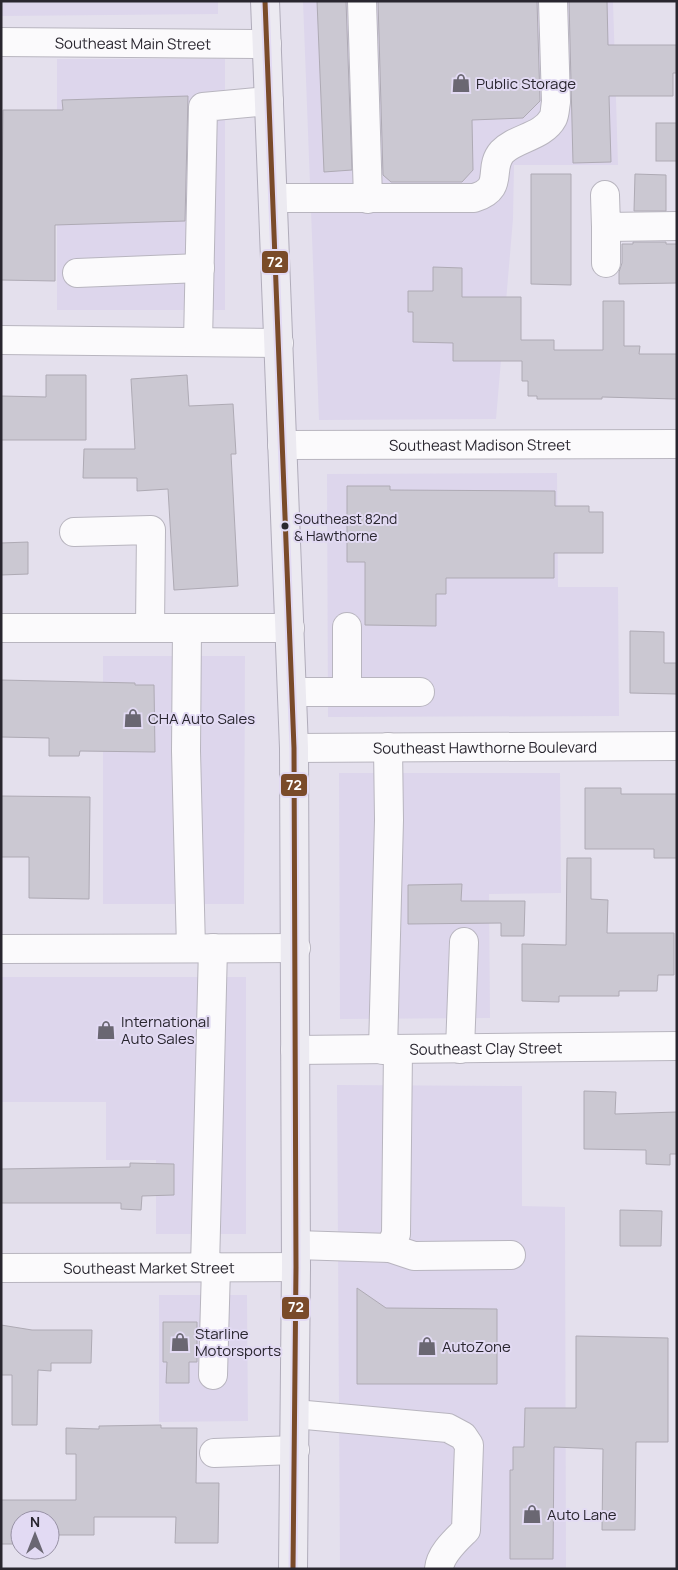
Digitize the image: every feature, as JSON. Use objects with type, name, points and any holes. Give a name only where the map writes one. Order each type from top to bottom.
[{"type":"main road","points":[[265,1],[293,692],[296,948],[293,1569]]},
{"type":"street","points":[[362,1],[368,198]]},
{"type":"street","points":[[273,198],[474,198],[484,195],[490,190],[494,182],[499,156],[508,146],[525,139],[544,127],[553,117],[556,102],[553,1]]},
{"type":"street","name":"Southeast Main Street","points":[[1,42],[267,44]]},
{"type":"street","points":[[198,342],[203,107],[269,100]]},
{"type":"street","points":[[605,195],[606,263]]},
{"type":"street","points":[[606,227],[677,226]]},
{"type":"street","points":[[77,273],[200,268]]},
{"type":"street","points":[[1,340],[279,343]]},
{"type":"street","name":"Southeast Madison Street","points":[[282,445],[677,444]]},
{"type":"street","points":[[74,532],[151,530],[150,628]]},
{"type":"street","points":[[347,627],[347,692]]},
{"type":"street","points":[[1,628],[290,628]]},
{"type":"street","points":[[187,628],[186,751],[202,948],[213,1375]]},
{"type":"street","points":[[293,692],[420,692]]},
{"type":"street","name":"Southeast Hawthorne Boulevard","points":[[294,748],[677,746]]},
{"type":"street","points":[[388,748],[390,1049],[396,1234],[390,1248]]},
{"type":"street","points":[[460,1049],[464,942]]},
{"type":"street","points":[[1,948],[296,948]]},
{"type":"street","name":"Southeast Clay Street","points":[[295,1050],[677,1046]]},
{"type":"street","name":"Southeast Market Street","points":[[1,1268],[211,1267],[296,1256],[390,1248],[414,1256],[511,1256]]},
{"type":"street","points":[[295,1414],[448,1428],[463,1436],[469,1445],[466,1530],[450,1547],[439,1564],[439,1569]]},
{"type":"street","points":[[214,1453],[295,1450]]},
{"type":"shaded area","points":[[1,1],[218,1],[218,14],[1,16]]},
{"type":"shaded area","name":"Public Storage","points":[[303,1],[613,1],[618,165],[514,165],[513,219],[496,419],[319,420]]},
{"type":"shaded area","points":[[57,59],[225,59],[225,310],[57,310]]},
{"type":"shaded area","points":[[557,473],[558,587],[618,587],[619,716],[328,717],[327,474]]},
{"type":"shaded area","points":[[103,656],[245,656],[244,904],[103,904]]},
{"type":"shaded area","points":[[339,773],[560,773],[561,893],[489,894],[490,1018],[340,1019]]},
{"type":"shaded area","points":[[1,977],[246,977],[246,1234],[156,1234],[156,1160],[106,1160],[106,1102],[1,1102]]},
{"type":"shaded area","points":[[337,1085],[522,1086],[522,1206],[565,1207],[566,1569],[340,1569]]},
{"type":"shaded area","points":[[159,1295],[247,1295],[248,1421],[159,1422]]},
{"type":"building","points":[[317,1],[346,1],[352,170],[324,172]]},
{"type":"building","points":[[378,1],[537,1],[540,101],[523,118],[472,120],[473,170],[462,182],[391,182],[383,175]]},
{"type":"building","points":[[569,1],[607,1],[608,45],[677,45],[677,73],[673,73],[673,96],[609,96],[611,162],[573,163]]},
{"type":"building","points":[[188,96],[185,221],[55,225],[55,281],[1,280],[3,110],[63,110],[62,100]]},
{"type":"building","points":[[656,123],[677,123],[677,161],[656,161]]},
{"type":"building","points":[[531,174],[571,174],[571,285],[531,284]]},
{"type":"building","points":[[635,174],[666,175],[666,211],[634,211]]},
{"type":"building","points":[[633,242],[677,244],[677,283],[619,284],[622,244],[633,244]]},
{"type":"building","points":[[433,267],[462,268],[462,297],[521,297],[521,340],[554,340],[554,350],[603,350],[603,301],[624,301],[624,346],[640,346],[639,354],[677,354],[677,399],[602,397],[602,399],[537,399],[537,396],[528,396],[528,381],[522,381],[522,361],[453,361],[453,343],[413,342],[413,312],[408,312],[408,291],[433,291]]},
{"type":"building","points":[[46,375],[86,375],[86,440],[1,440],[1,396],[46,397]]},
{"type":"building","points":[[187,375],[189,406],[233,404],[236,454],[231,454],[238,586],[174,590],[168,489],[137,491],[137,478],[83,478],[84,449],[135,449],[131,379]]},
{"type":"building","points":[[347,486],[390,486],[390,490],[555,491],[555,506],[589,506],[589,512],[603,512],[603,553],[554,553],[554,578],[446,578],[446,594],[436,594],[436,626],[365,625],[365,562],[347,562]]},
{"type":"building","points":[[28,542],[28,574],[1,575],[1,543]]},
{"type":"building","points":[[630,631],[664,632],[664,663],[677,663],[677,694],[630,693]]},
{"type":"building","points":[[1,680],[154,685],[155,752],[80,751],[79,756],[49,756],[49,738],[1,737]]},
{"type":"building","points":[[585,788],[621,788],[621,794],[677,794],[677,858],[654,858],[654,849],[585,849]]},
{"type":"building","points":[[1,796],[90,797],[89,899],[29,898],[29,857],[1,857]]},
{"type":"building","points":[[567,858],[591,858],[591,899],[608,900],[607,933],[674,933],[674,975],[658,975],[657,991],[619,991],[619,996],[559,996],[559,1002],[522,1001],[522,944],[566,945]]},
{"type":"building","points":[[462,884],[461,901],[525,901],[524,936],[501,936],[501,923],[408,924],[408,885]]},
{"type":"building","points":[[584,1091],[616,1092],[615,1114],[677,1112],[677,1154],[670,1154],[670,1165],[646,1164],[646,1150],[584,1149]]},
{"type":"building","points":[[130,1163],[174,1164],[174,1195],[142,1196],[141,1210],[121,1209],[121,1203],[1,1203],[1,1169],[130,1167]]},
{"type":"building","points":[[620,1210],[662,1211],[661,1246],[620,1246]]},
{"type":"building","name":"AutoZone","points":[[357,1288],[386,1308],[497,1309],[497,1384],[357,1384]]},
{"type":"building","name":"Starline Motorsports","points":[[163,1322],[197,1322],[197,1362],[189,1362],[189,1383],[166,1383],[167,1362],[163,1362]]},
{"type":"building","points":[[1,1325],[32,1330],[92,1330],[91,1363],[51,1363],[51,1371],[38,1370],[37,1425],[12,1425],[12,1375],[1,1375]]},
{"type":"building","points":[[576,1336],[668,1338],[668,1442],[636,1442],[635,1530],[602,1530],[603,1449],[554,1447],[553,1559],[510,1559],[510,1470],[513,1470],[513,1447],[524,1447],[525,1408],[576,1408]]},
{"type":"building","points":[[161,1425],[161,1428],[197,1428],[196,1483],[219,1483],[218,1543],[175,1543],[176,1517],[94,1517],[94,1535],[60,1535],[60,1510],[10,1510],[10,1544],[1,1544],[1,1500],[76,1500],[76,1454],[66,1454],[66,1428],[99,1429],[99,1426]]},
{"type":"transit line","name":"72","points":[[265,1],[294,748],[296,1267],[293,1569]]},
{"type":"place","name":"Public Storage","points":[[461,83]]},
{"type":"place","name":"Southeast 82nd & Hawthorne","points":[[285,526]]},
{"type":"place","name":"CHA Auto Sales","points":[[133,718]]},
{"type":"place","name":"International Auto Sales","points":[[106,1030]]},
{"type":"place","name":"Starline Motorsports","points":[[180,1342]]},
{"type":"place","name":"AutoZone","points":[[427,1346]]},
{"type":"place","name":"Auto Lane","points":[[532,1514]]}]
